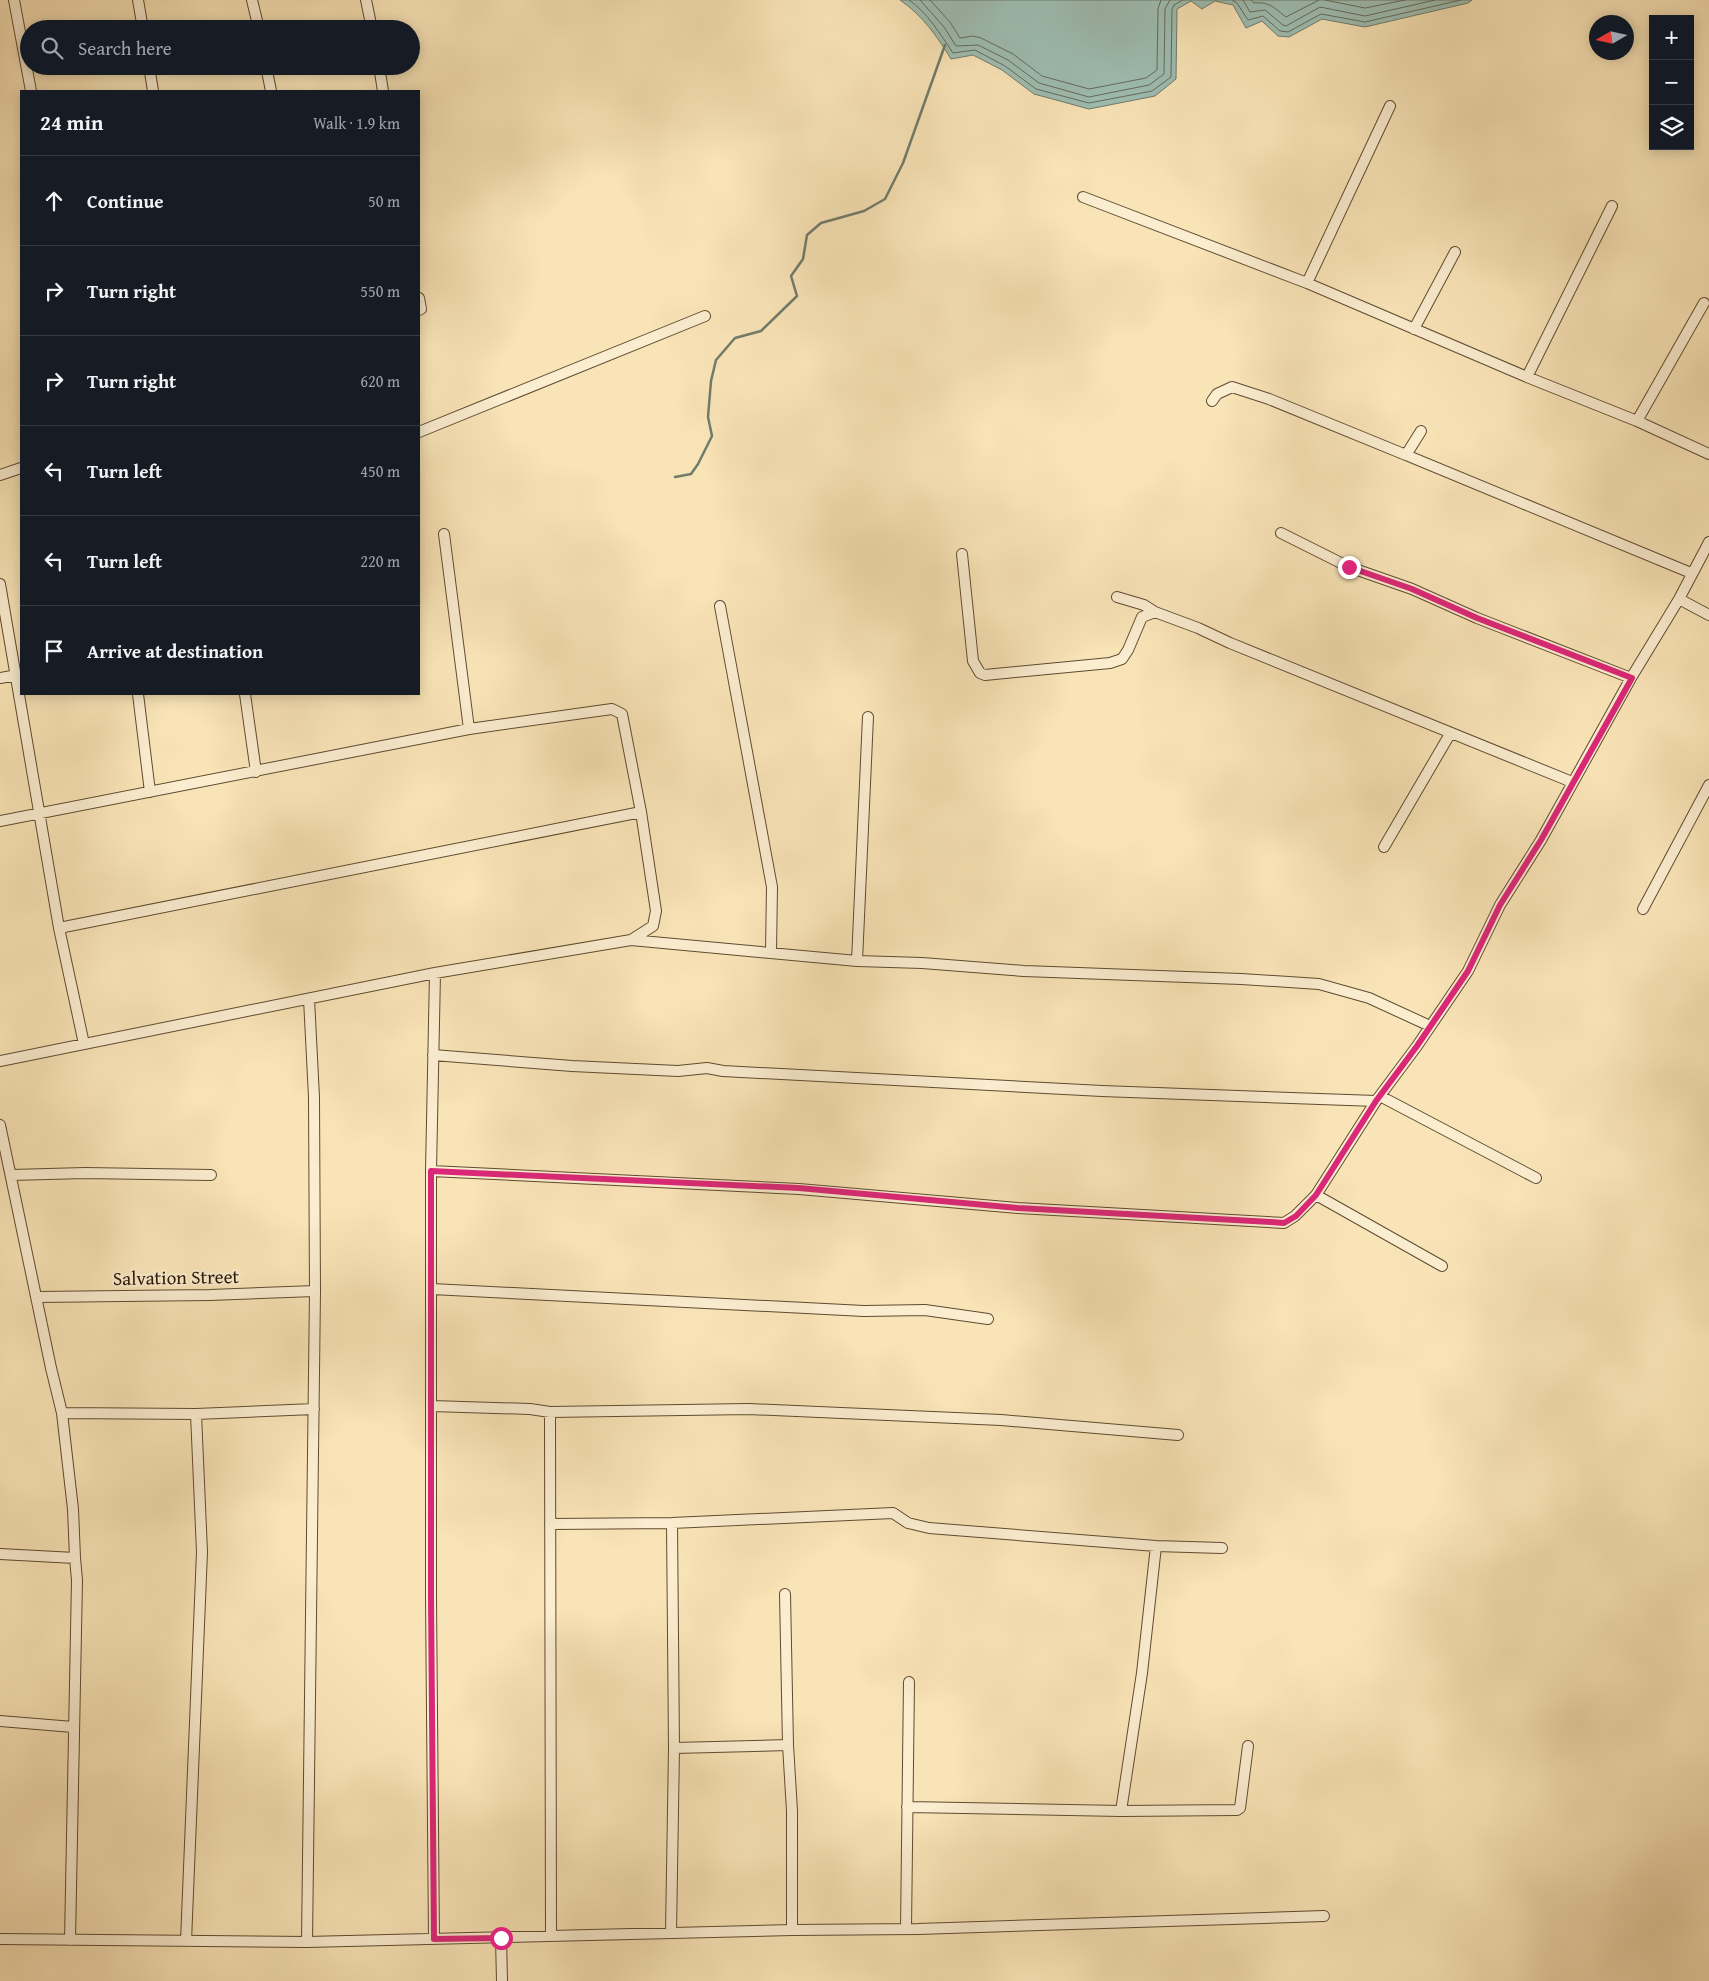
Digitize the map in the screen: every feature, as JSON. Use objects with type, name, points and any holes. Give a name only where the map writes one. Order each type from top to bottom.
[{"type":"street","points":[[14,0],[20,32]]},
{"type":"street","points":[[138,0],[141,20]]},
{"type":"street","points":[[252,0],[257,20]]},
{"type":"street","points":[[366,0],[370,20]]},
{"type":"street","points":[[28,75],[31,90]]},
{"type":"street","points":[[150,75],[153,90]]},
{"type":"street","points":[[268,75],[271,90]]},
{"type":"street","points":[[380,75],[383,90]]},
{"type":"street","points":[[1307,283],[1390,106]]},
{"type":"street","points":[[1083,197],[1307,283],[1414,330],[1637,421],[1709,454]]},
{"type":"street","points":[[1527,377],[1612,206]]},
{"type":"street","points":[[1414,330],[1454,252]]},
{"type":"street","points":[[1637,421],[1704,302]]},
{"type":"street","points":[[420,432],[705,316]]},
{"type":"street","points":[[1212,401],[1217,394],[1232,387],[1269,399],[1691,573]]},
{"type":"street","points":[[1406,455],[1421,431]]},
{"type":"street","points":[[0,474],[20,468]]},
{"type":"street","points":[[1281,533],[1349,567],[1412,589],[1477,618],[1632,678]]},
{"type":"street","points":[[444,534],[469,729]]},
{"type":"street","points":[[431,1171],[799,1188],[1018,1208],[1284,1223],[1296,1216],[1316,1195],[1378,1099],[1468,971],[1500,905],[1541,840],[1572,782],[1679,599],[1709,542]]},
{"type":"street","points":[[962,554],[973,661],[980,673],[985,675],[1110,663],[1122,659],[1128,650],[1142,617],[1155,612]]},
{"type":"street","points":[[0,584],[20,694]]},
{"type":"street","points":[[1117,597],[1144,605],[1155,612],[1198,628],[1450,734],[1572,782]]},
{"type":"street","points":[[1679,599],[1709,615]]},
{"type":"street","points":[[720,606],[772,887],[770,952]]},
{"type":"street","points":[[0,678],[17,675]]},
{"type":"street","points":[[20,695],[60,928],[84,1044]]},
{"type":"street","points":[[138,695],[150,792]]},
{"type":"street","points":[[245,695],[256,772]]},
{"type":"street","points":[[0,821],[469,729],[612,709],[622,714],[641,812],[656,911],[653,926],[631,940]]},
{"type":"street","points":[[857,961],[868,718]]},
{"type":"street","points":[[1384,847],[1450,734]]},
{"type":"street","points":[[1644,909],[1709,785]]},
{"type":"street","points":[[60,928],[641,812]]},
{"type":"street","points":[[0,1061],[435,973],[631,940],[857,961],[922,963],[1024,971],[1241,979],[1319,984],[1369,998],[1430,1026]]},
{"type":"street","points":[[434,1939],[431,1608],[431,1171],[435,973]]},
{"type":"street","points":[[307,1942],[315,1291],[314,1096],[309,999]]},
{"type":"street","points":[[432,1055],[628,1069],[678,1071],[708,1068],[723,1071],[1102,1091],[1378,1099],[1536,1178]]},
{"type":"street","points":[[0,1124],[62,1413],[73,1508],[76,1580],[70,1940]]},
{"type":"street","points":[[11,1175],[86,1173],[211,1175]]},
{"type":"street","points":[[1316,1195],[1442,1266]]},
{"type":"street","points":[[432,1289],[836,1310],[925,1310],[988,1319]]},
{"type":"street","name":"Salvation Street","points":[[37,1297],[210,1295],[315,1291]]},
{"type":"street","points":[[432,1406],[530,1408],[550,1412],[749,1409],[1001,1420],[1178,1435]]},
{"type":"street","points":[[62,1413],[196,1414],[314,1409]]},
{"type":"street","points":[[550,1412],[551,1936]]},
{"type":"street","points":[[186,1942],[202,1552],[196,1414]]},
{"type":"street","points":[[550,1524],[672,1523],[893,1513],[908,1523],[929,1528],[1156,1546],[1222,1548]]},
{"type":"street","points":[[671,1933],[674,1748],[672,1523]]},
{"type":"street","points":[[1121,1811],[1142,1673],[1156,1546]]},
{"type":"street","points":[[0,1554],[75,1558]]},
{"type":"street","points":[[784,1594],[788,1745],[792,1811],[792,1930]]},
{"type":"street","points":[[906,1929],[908,1682]]},
{"type":"street","points":[[0,1721],[73,1727]]},
{"type":"street","points":[[674,1748],[788,1745]]},
{"type":"street","points":[[908,1807],[1121,1811],[1237,1810],[1240,1808],[1248,1746]]},
{"type":"street","points":[[0,1939],[307,1942],[906,1929],[1324,1916]]},
{"type":"street","points":[[501,1938],[502,1981]]},
{"type":"water","points":[[900,0],[1472,0],[1468,3],[1365,27],[1322,19],[1289,37],[1278,36],[1262,21],[1246,28],[1233,5],[1215,1],[1202,9],[1191,1],[1177,9],[1176,79],[1155,96],[1089,109],[1034,94],[1002,70],[973,55],[951,59],[929,27]]},
{"type":"waterway","points":[[675,477],[691,474],[712,436],[708,417],[711,381],[716,360],[735,338],[761,331],[797,296],[791,276],[803,259],[807,235],[821,223],[864,211],[885,199],[903,163],[945,45]]},
{"type":"route","points":[[501,1938],[434,1939],[431,1598],[431,1171],[799,1188],[1018,1208],[1284,1223],[1296,1216],[1316,1195],[1376,1101],[1417,1046],[1468,971],[1500,905],[1541,840],[1632,678],[1477,618],[1412,589],[1349,567]]}]
